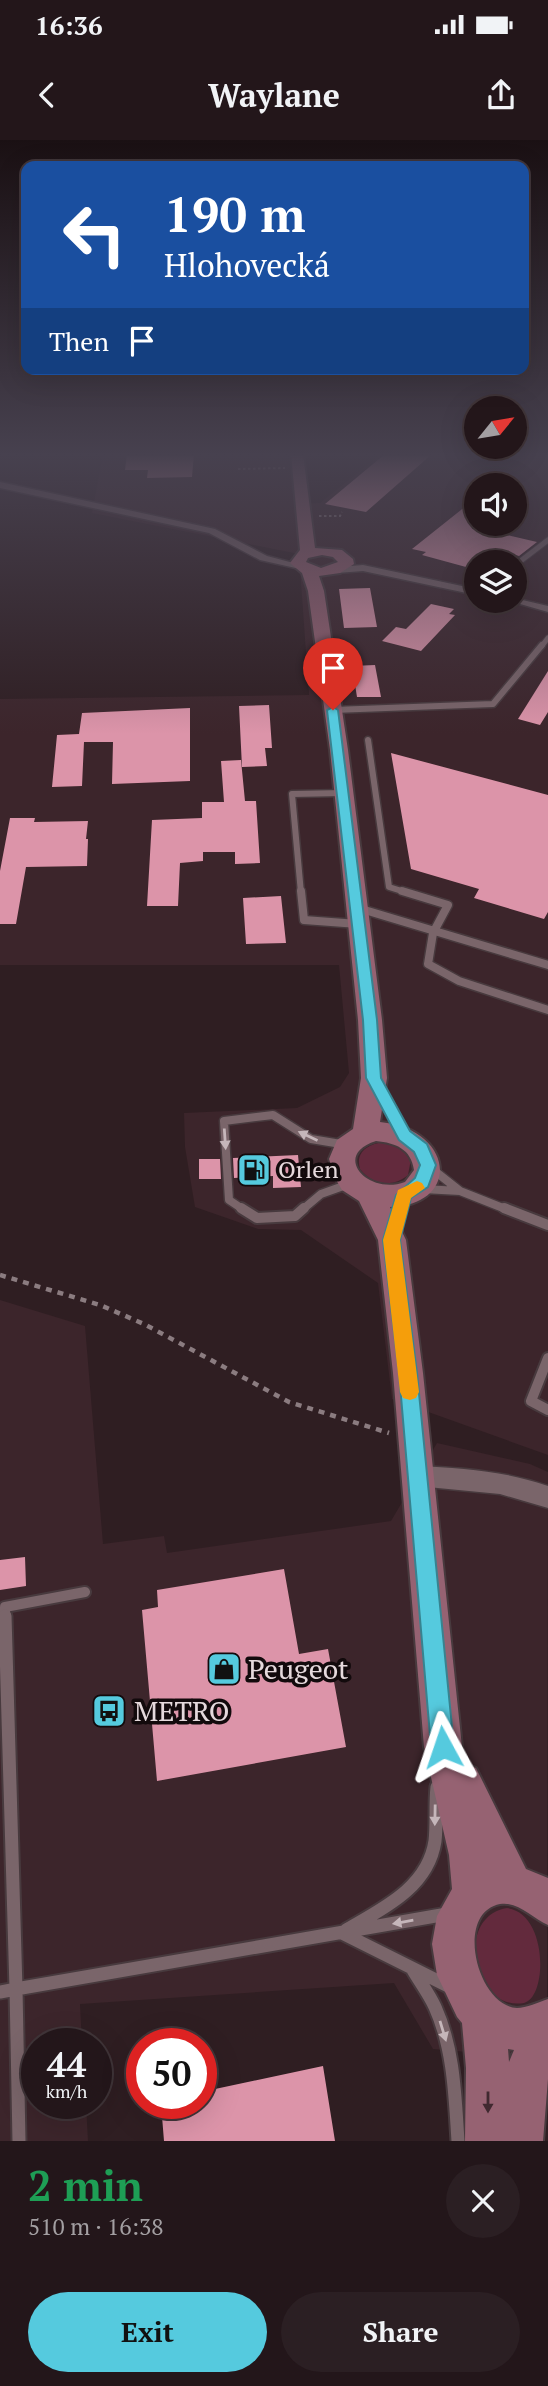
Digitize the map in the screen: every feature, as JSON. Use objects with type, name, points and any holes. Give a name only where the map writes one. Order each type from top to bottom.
[{"type":"main road","points":[[305,547],[304,561],[316,591],[333,710],[374,1078],[404,1135]]},
{"type":"main road","points":[[316,591],[338,567],[343,556],[326,547]]},
{"type":"main road","points":[[304,561],[331,552]]},
{"type":"main road","points":[[304,561],[338,567]]},
{"type":"main road","points":[[374,1078],[356,1139],[341,1160],[342,1168],[360,1189],[391,1240],[416,1459],[443,1747],[469,1855],[468,1902]]},
{"type":"main road","points":[[356,1139],[388,1131],[404,1135],[421,1148],[428,1165],[425,1178],[410,1192],[391,1240]]},
{"type":"main road","points":[[360,1189],[390,1197],[410,1192]]},
{"type":"main road","points":[[443,1747],[530,1894]]},
{"type":"main road","points":[[530,1894],[485,1888],[468,1902],[454,1928],[452,1951],[456,1974],[475,2005],[498,2025],[531,2029],[547,2022]]},
{"type":"main road","points":[[475,2005],[488,2068],[488,2141]]},
{"type":"main road","points":[[520,2141],[526,2077],[547,2022]]},
{"type":"street","points":[[246,547],[264,558],[304,561]]},
{"type":"street","points":[[338,567],[363,568],[464,589]]},
{"type":"street","points":[[527,604],[548,609]]},
{"type":"street","points":[[416,1459],[477,1479],[525,1488],[548,1497]]},
{"type":"lane","points":[[333,710],[493,704],[548,638]]},
{"type":"lane","points":[[368,740],[389,887],[448,905],[432,930],[427,948],[428,964],[458,981],[548,1010]]},
{"type":"lane","points":[[343,793],[292,794],[304,920],[357,915],[432,930],[548,965]]},
{"type":"lane","points":[[356,1139],[311,1139],[273,1115],[224,1121],[229,1200],[257,1218],[295,1216],[321,1194],[360,1189]]},
{"type":"lane","points":[[428,1165],[460,1191],[548,1225]]},
{"type":"lane","points":[[410,1192],[460,1191]]},
{"type":"lane","points":[[548,1358],[531,1401],[548,1410]]},
{"type":"lane","points":[[19,2141],[5,1607],[85,1592]]},
{"type":"lane","points":[[342,1933],[403,1896],[429,1863],[435,1844],[436,1800],[443,1747]]},
{"type":"lane","points":[[0,1992],[275,1942],[440,1916],[468,1902]]},
{"type":"lane","points":[[342,1933],[475,2005]]},
{"type":"lane","points":[[413,1970],[435,2007],[446,2043],[454,2087],[458,2141]]},
{"type":"path","points":[[0,1275],[100,1306],[144,1324],[289,1402],[416,1459]]},
{"type":"shaded area","points":[[266,547],[548,547],[548,1455],[392,1399],[378,1283],[301,1230],[258,1229],[195,1207],[185,1147],[184,1113],[297,1108],[340,1087],[349,1073],[339,965],[0,965],[0,699],[309,695],[299,554]]},
{"type":"shaded area","points":[[384,1142],[404,1149],[411,1159],[408,1175],[396,1182],[383,1183],[370,1179],[360,1169],[359,1158],[364,1150]]},
{"type":"shaded area","points":[[0,1300],[85,1326],[103,1544],[164,1536],[167,1553],[391,1521],[437,1443],[530,1464],[548,1472],[547,2059],[433,2049],[394,1983],[80,2004],[81,2028],[21,2028],[21,2119],[87,2119],[88,2141],[0,2141]]},
{"type":"shaded area","points":[[507,1908],[520,1913],[530,1924],[540,1955],[537,1986],[532,1997],[524,2003],[507,2002],[493,1993],[482,1979],[476,1962],[475,1944],[480,1928],[490,1915]]},
{"type":"building","points":[[530,547],[527,550],[464,550],[464,566],[422,555],[426,552],[412,549]]},
{"type":"building","points":[[370,588],[377,627],[344,628],[339,589]]},
{"type":"building","points":[[431,604],[454,609],[449,614],[455,615],[421,651],[382,641],[396,627],[406,629]]},
{"type":"building","points":[[375,665],[381,697],[357,697],[352,666]]},
{"type":"building","points":[[548,671],[548,712],[540,725],[518,719]]},
{"type":"building","points":[[269,705],[272,748],[265,748],[267,766],[242,767],[239,706]]},
{"type":"building","points":[[190,708],[190,781],[112,784],[113,742],[84,742],[82,786],[52,787],[57,735],[79,734],[82,713]]},
{"type":"building","points":[[391,753],[548,795],[548,912],[544,919],[474,898],[479,889],[411,869]]},
{"type":"building","points":[[241,760],[245,801],[256,801],[260,863],[235,864],[235,852],[203,852],[203,861],[180,863],[178,906],[147,906],[152,820],[202,818],[202,802],[224,802],[221,761]]},
{"type":"building","points":[[10,818],[35,818],[34,822],[88,821],[87,866],[26,867],[16,924],[0,924],[0,871]]},
{"type":"building","points":[[281,896],[286,943],[246,944],[243,898]]},
{"type":"building","points":[[298,1155],[301,1187],[273,1188],[273,1176],[234,1178],[233,1158]]},
{"type":"building","points":[[199,1159],[220,1159],[221,1179],[199,1179]]},
{"type":"building","points":[[25,1557],[26,1586],[0,1590],[0,1560]]},
{"type":"building","points":[[284,1569],[299,1654],[328,1649],[346,1747],[157,1781],[142,1610],[158,1607],[157,1590]]},
{"type":"building","points":[[323,2066],[335,2141],[164,2141],[162,2119],[217,2119],[217,2089]]},
{"type":"slow traffic","points":[[410,1392],[391,1240],[404,1195],[417,1188]]},
{"type":"place","name":"Orlen","points":[[254,1170]]},
{"type":"place","name":"Peugeot","points":[[224,1669]]},
{"type":"place","name":"METRO","points":[[109,1711]]},
{"type":"route","points":[[333,710],[370,1020],[374,1078],[404,1135],[425,1153],[428,1165],[422,1182],[404,1195],[391,1240],[408,1373],[443,1747]]}]
